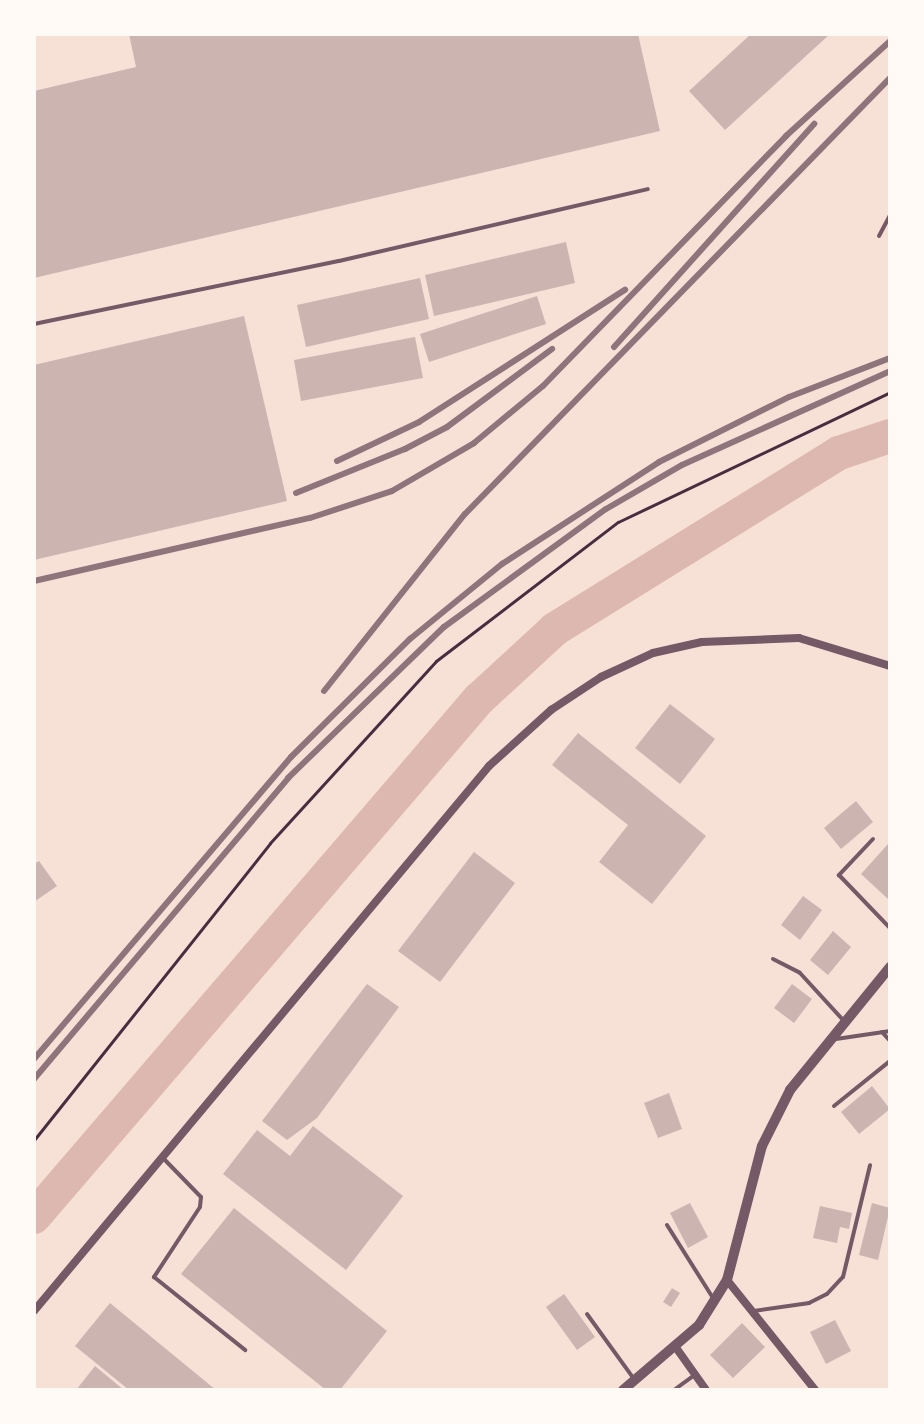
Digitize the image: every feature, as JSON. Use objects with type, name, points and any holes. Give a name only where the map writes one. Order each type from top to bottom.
[{"type":"street","points":[[34,1311],[489,766],[551,710],[601,677],[653,653],[702,642],[799,638],[890,666]]},
{"type":"street","points":[[623,1390],[677,1349],[715,1300],[727,1280],[762,1146],[790,1090],[890,967]]},
{"type":"street","points":[[727,1280],[815,1390]]},
{"type":"street","points":[[677,1349],[706,1390]]},
{"type":"lane","points":[[34,324],[339,261],[648,189]]},
{"type":"lane","points":[[879,236],[890,215]]},
{"type":"lane","points":[[873,839],[839,875],[890,928]]},
{"type":"lane","points":[[773,959],[800,973],[845,1022]]},
{"type":"lane","points":[[830,1040],[890,1031]]},
{"type":"lane","points":[[882,1032],[890,1041]]},
{"type":"lane","points":[[834,1106],[890,1061]]},
{"type":"lane","points":[[164,1159],[201,1197],[200,1207],[154,1277],[245,1350]]},
{"type":"lane","points":[[754,1311],[809,1303],[827,1294],[843,1277],[870,1165]]},
{"type":"lane","points":[[667,1225],[715,1300]]},
{"type":"lane","points":[[587,1314],[636,1380]]},
{"type":"lane","points":[[674,1390],[695,1375]]},
{"type":"path","points":[[34,1140],[270,843],[436,661],[618,522],[890,392]]},
{"type":"building","points":[[129,34],[638,34],[660,131],[34,278],[34,91],[136,67]]},
{"type":"building","points":[[751,34],[830,34],[725,130],[689,91]]},
{"type":"building","points":[[566,242],[575,283],[434,316],[425,275]]},
{"type":"building","points":[[420,278],[429,319],[306,347],[297,305]]},
{"type":"building","points":[[537,296],[546,324],[429,362],[420,334]]},
{"type":"building","points":[[244,316],[287,501],[34,560],[34,365]]},
{"type":"building","points":[[415,337],[423,378],[301,401],[294,360]]},
{"type":"building","points":[[670,704],[715,739],[680,784],[635,748]]},
{"type":"building","points":[[578,733],[706,836],[652,904],[599,862],[628,825],[552,765]]},
{"type":"building","points":[[856,801],[873,822],[841,849],[824,828]]},
{"type":"building","points":[[888,844],[890,897],[888,899],[861,874]]},
{"type":"building","points":[[474,852],[515,883],[440,982],[398,951]]},
{"type":"building","points":[[39,861],[57,886],[34,902],[34,864]]},
{"type":"building","points":[[803,896],[822,910],[800,940],[781,925]]},
{"type":"building","points":[[833,931],[851,947],[828,975],[810,960]]},
{"type":"building","points":[[367,984],[399,1007],[317,1118],[287,1140],[262,1121]]},
{"type":"building","points":[[792,984],[812,999],[794,1023],[774,1008]]},
{"type":"building","points":[[872,1086],[890,1109],[859,1134],[841,1112]]},
{"type":"building","points":[[669,1093],[682,1129],[658,1138],[644,1103]]},
{"type":"building","points":[[313,1126],[403,1196],[346,1270],[223,1174],[257,1130],[290,1156]]},
{"type":"building","points":[[690,1203],[708,1237],[688,1248],[670,1213]]},
{"type":"building","points":[[872,1203],[890,1208],[878,1260],[859,1255]]},
{"type":"building","points":[[820,1206],[852,1213],[849,1229],[840,1227],[837,1243],[813,1238]]},
{"type":"building","points":[[234,1208],[387,1331],[340,1390],[326,1390],[181,1274]]},
{"type":"building","points":[[672,1288],[680,1293],[671,1307],[663,1302]]},
{"type":"building","points":[[564,1294],[595,1337],[577,1350],[546,1307]]},
{"type":"building","points":[[110,1303],[216,1390],[129,1390],[75,1346]]},
{"type":"building","points":[[835,1320],[851,1351],[826,1364],[810,1332]]},
{"type":"building","points":[[742,1323],[765,1347],[733,1378],[710,1355]]},
{"type":"building","points":[[95,1366],[124,1390],[76,1390]]},
{"type":"waterway","points":[[34,1217],[479,699],[555,629],[839,453],[890,436]]},
{"type":"railway","points":[[34,581],[310,518],[392,491],[474,443],[543,386],[786,136],[890,41]]},
{"type":"railway","points":[[324,691],[465,514],[890,78]]},
{"type":"railway","points":[[614,347],[814,124]]},
{"type":"railway","points":[[337,461],[419,422],[625,290]]},
{"type":"railway","points":[[296,493],[405,449],[447,427],[552,349]]},
{"type":"railway","points":[[34,1059],[291,757],[410,639],[502,564],[659,462],[789,397],[890,358]]},
{"type":"railway","points":[[34,1079],[288,778],[444,627],[606,509],[682,465],[890,371]]}]
